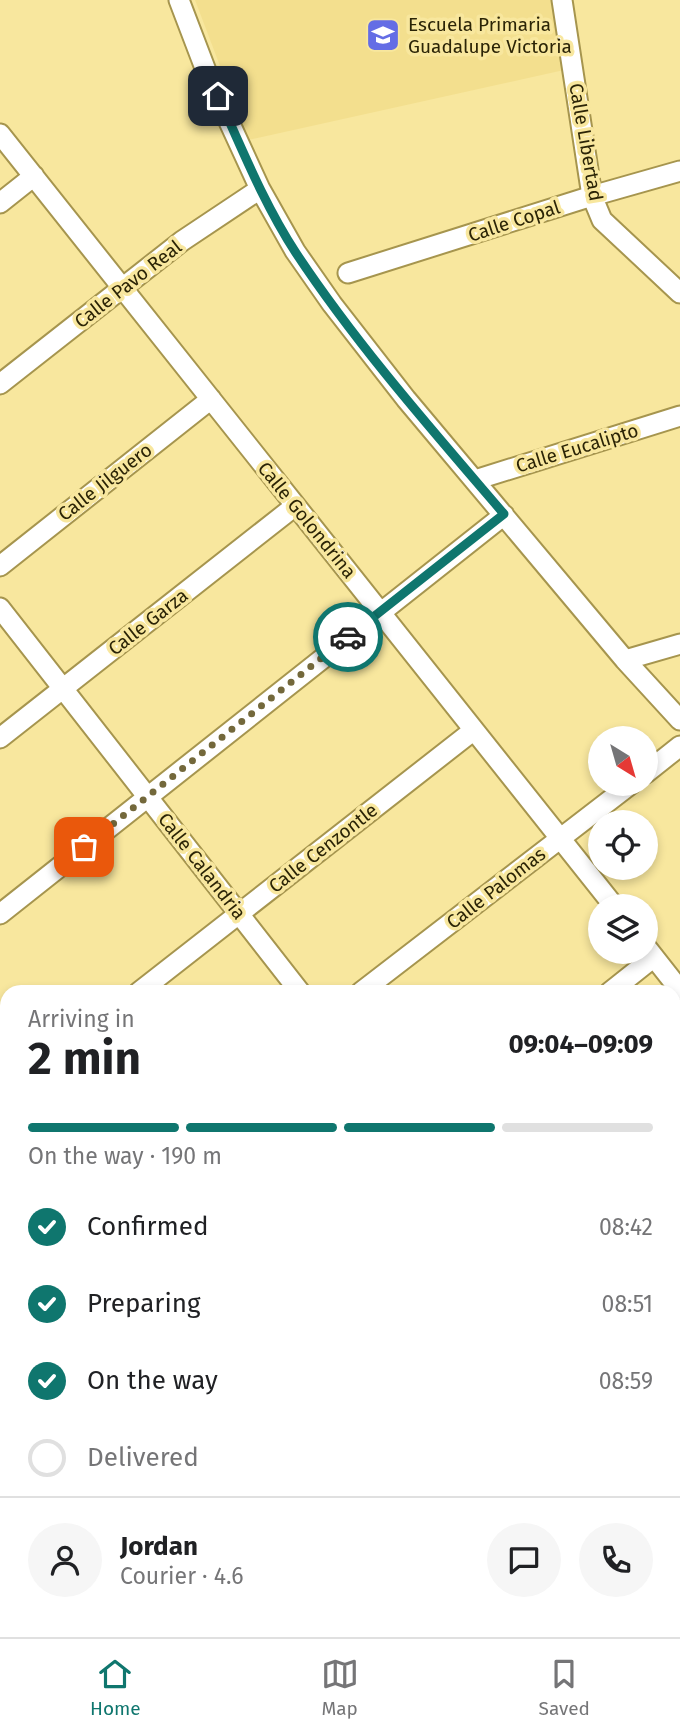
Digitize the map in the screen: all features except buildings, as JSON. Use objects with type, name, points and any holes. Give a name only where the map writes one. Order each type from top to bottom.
[{"type":"street","points":[[179,0],[208,76],[260,189],[295,251],[332,304],[407,399],[625,660],[680,720]]},
{"type":"street","name":"Calle Libertad","points":[[562,0],[592,196],[603,220],[680,293]]},
{"type":"street","name":"Calle Golondrina","points":[[0,134],[604,894]]},
{"type":"street","name":"Calle Copal","points":[[348,273],[680,171]]},
{"type":"street","points":[[0,203],[34,176]]},
{"type":"street","name":"Calle Pavo Real","points":[[0,384],[182,241],[260,189]]},
{"type":"street","name":"Calle Jilguero","points":[[0,565],[211,399]]},
{"type":"street","name":"Calle Eucalipto","points":[[475,480],[680,416]]},
{"type":"street","name":"Calle Garza","points":[[0,738],[296,506]]},
{"type":"street","points":[[0,914],[504,514]]},
{"type":"street","name":"Calle Calandria","points":[[0,608],[295,985]]},
{"type":"street","points":[[625,660],[680,644]]},
{"type":"street","name":"Calle Cenzontle","points":[[148,985],[474,730]]},
{"type":"street","points":[[658,763],[680,746]]},
{"type":"street","name":"Calle Palomas","points":[[370,985],[616,796]]},
{"type":"street","points":[[658,962],[676,985]]},
{"type":"street","points":[[617,985],[638,964]]},
{"type":"shaded area","name":"Escuela Primaria Guadalupe Victoria","points":[[195,0],[552,0],[564,70],[248,140]]},
{"type":"way so far","points":[[84,847],[348,637]]},
{"type":"place","name":"Escuela Primaria Guadalupe Victoria","points":[[383,35]]},
{"type":"route","points":[[218,96],[260,189],[295,251],[332,304],[407,399],[504,514],[348,637]]}]
